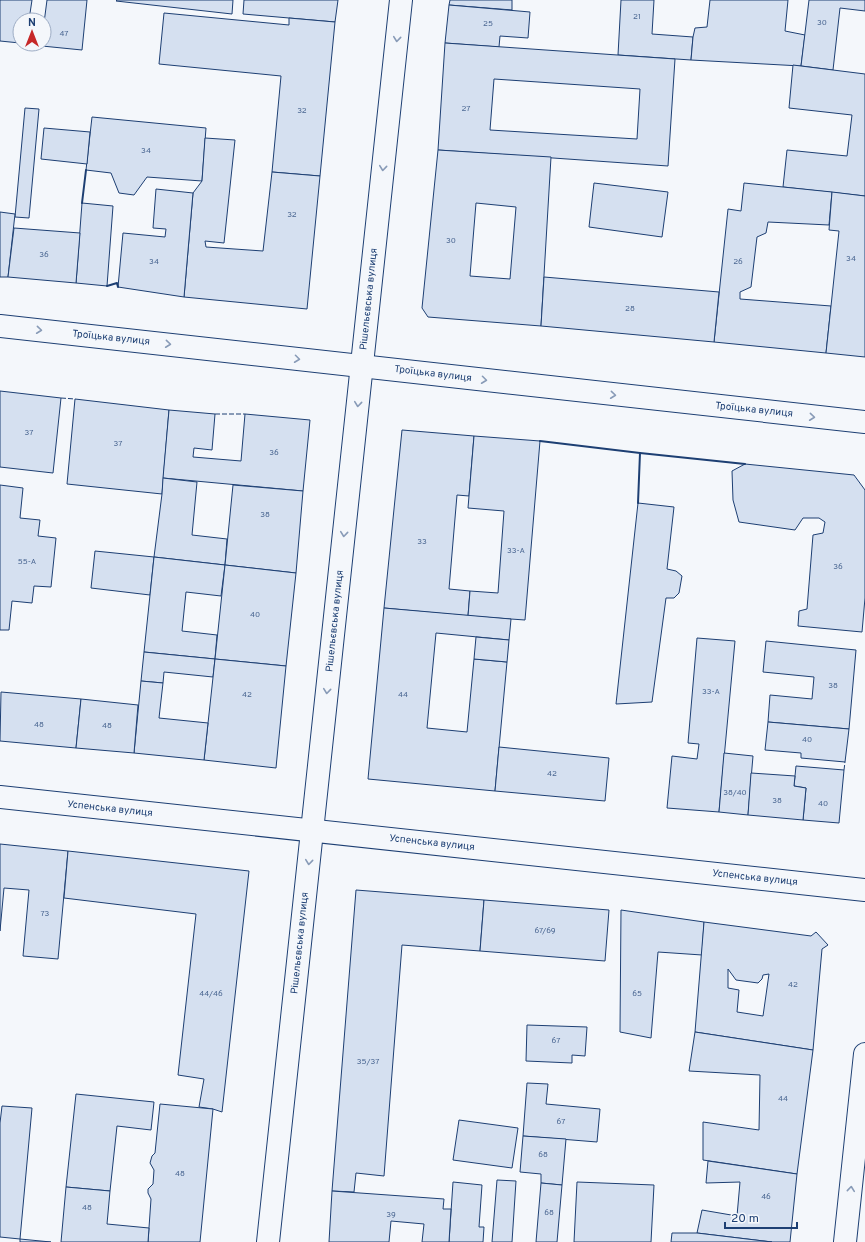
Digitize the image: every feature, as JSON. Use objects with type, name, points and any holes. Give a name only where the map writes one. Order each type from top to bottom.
[{"type":"main road","name":"Рішельєвська вулиця","points":[[268,1242],[401,0]]},
{"type":"main road","name":"Троїцька вулиця","points":[[0,326],[547,388],[865,422]]},
{"type":"main road","name":"Успенська вулиця","points":[[0,797],[865,890]]},
{"type":"main road","points":[[845,1242],[865,1054]]},
{"type":"building","points":[[0,0],[32,0],[30,12],[12,12],[12,42],[0,41]]},
{"type":"building","points":[[47,0],[87,0],[82,50],[52,47],[52,12],[45,12]]},
{"type":"building","points":[[233,0],[232,14],[116,1]]},
{"type":"building","points":[[244,0],[338,0],[335,22],[243,14]]},
{"type":"building","points":[[450,0],[512,0],[512,10],[449,5]]},
{"type":"building","points":[[621,0],[654,0],[652,34],[693,37],[691,60],[618,55]]},
{"type":"building","points":[[710,0],[788,0],[785,31],[805,35],[801,66],[691,60],[695,28],[707,27]]},
{"type":"building","points":[[809,0],[865,0],[865,11],[840,8],[833,70],[801,66]]},
{"type":"building","points":[[449,5],[530,12],[528,38],[500,36],[499,47],[445,43]]},
{"type":"building","points":[[164,13],[289,25],[289,18],[335,22],[320,176],[272,172],[281,76],[159,64]]},
{"type":"building","points":[[445,43],[675,59],[668,166],[438,150]],"holes":[[[494,79],[640,89],[637,139],[490,130]]]},
{"type":"building","points":[[793,65],[865,74],[865,196],[783,187],[787,150],[847,156],[852,115],[789,108]]},
{"type":"building","points":[[25,108],[39,109],[29,218],[15,217]]},
{"type":"building","points":[[92,117],[206,128],[202,181],[147,177],[134,195],[119,193],[111,173],[86,170]]},
{"type":"building","points":[[44,128],[90,132],[87,164],[41,159]]},
{"type":"building","points":[[205,138],[235,140],[224,243],[205,241],[206,247],[263,251],[272,172],[320,176],[307,309],[184,297],[193,193],[202,181]]},
{"type":"building","points":[[438,150],[551,157],[541,326],[428,317],[422,308]],"holes":[[[476,203],[516,207],[510,279],[470,276]]]},
{"type":"building","points":[[594,183],[668,192],[662,237],[589,227]]},
{"type":"building","points":[[744,183],[832,192],[829,225],[768,222],[766,233],[757,237],[751,287],[740,292],[740,299],[831,306],[826,353],[714,342],[728,209],[741,211]]},
{"type":"building","points":[[156,189],[193,193],[184,297],[118,287],[123,233],[165,237],[166,229],[153,228]]},
{"type":"building","points":[[832,192],[865,196],[865,357],[826,353],[839,231],[829,230]]},
{"type":"building","points":[[82,203],[113,206],[107,286],[76,283]]},
{"type":"building","points":[[0,212],[15,214],[8,277],[0,277]]},
{"type":"building","points":[[14,228],[80,233],[76,283],[8,277]]},
{"type":"building","points":[[544,277],[719,292],[714,342],[541,326]]},
{"type":"building","points":[[0,391],[61,398],[53,473],[0,467]]},
{"type":"building","points":[[75,399],[169,410],[162,494],[67,484]]},
{"type":"building","points":[[169,410],[215,414],[212,450],[194,448],[193,457],[241,461],[245,414],[310,420],[303,491],[163,478]]},
{"type":"building","points":[[402,430],[474,436],[469,496],[457,495],[449,589],[470,591],[468,616],[384,608]]},
{"type":"building","points":[[474,436],[540,441],[525,620],[468,616],[470,591],[498,593],[504,511],[468,508]]},
{"type":"building","points":[[745,464],[854,475],[865,490],[865,598],[862,632],[798,626],[799,611],[807,609],[813,535],[823,533],[825,522],[819,518],[803,518],[795,530],[739,522],[733,500],[732,471]]},
{"type":"building","points":[[163,478],[197,482],[192,535],[227,539],[225,565],[154,557]]},
{"type":"building","points":[[0,485],[23,488],[20,518],[40,520],[38,536],[56,538],[51,587],[34,586],[32,603],[12,601],[9,630],[0,630]]},
{"type":"building","points":[[233,485],[303,491],[296,573],[225,565]]},
{"type":"building","points":[[638,503],[674,507],[667,569],[676,571],[682,576],[679,593],[674,598],[666,598],[652,702],[616,704]]},
{"type":"building","points":[[95,551],[154,557],[150,595],[91,588]]},
{"type":"building","points":[[154,557],[225,565],[221,596],[186,592],[182,631],[217,635],[215,659],[144,652]]},
{"type":"building","points":[[225,565],[296,573],[286,666],[215,659]]},
{"type":"building","points":[[384,608],[511,619],[509,640],[436,633],[427,728],[467,732],[474,659],[507,662],[495,791],[368,779]]},
{"type":"building","points":[[476,637],[509,640],[507,662],[474,659]]},
{"type":"building","points":[[697,638],[735,641],[719,812],[667,808],[672,756],[697,759],[699,744],[688,743]]},
{"type":"building","points":[[766,641],[856,650],[849,729],[768,722],[770,695],[812,699],[814,677],[763,672]]},
{"type":"building","points":[[144,652],[215,659],[213,677],[164,672],[163,683],[141,681]]},
{"type":"building","points":[[215,659],[286,666],[276,768],[204,760]]},
{"type":"building","points":[[141,681],[163,683],[159,718],[208,723],[204,760],[134,753]]},
{"type":"building","points":[[1,692],[81,699],[76,748],[0,741]]},
{"type":"building","points":[[81,699],[138,705],[134,753],[76,748]]},
{"type":"building","points":[[768,722],[849,729],[845,762],[801,758],[801,753],[765,750]]},
{"type":"building","points":[[499,747],[609,758],[605,801],[495,791]]},
{"type":"building","points":[[724,753],[753,756],[748,815],[719,812]]},
{"type":"building","points":[[796,766],[844,770],[839,823],[803,820],[806,788],[794,786]]},
{"type":"building","points":[[751,773],[795,776],[794,786],[806,788],[803,820],[748,815]]},
{"type":"building","points":[[0,844],[68,851],[58,959],[23,956],[29,890],[4,888],[0,931]]},
{"type":"building","points":[[68,851],[249,871],[222,1112],[199,1107],[204,1079],[178,1075],[196,914],[64,898]]},
{"type":"building","points":[[356,890],[484,900],[480,951],[402,945],[384,1176],[356,1173],[354,1192],[332,1191]]},
{"type":"building","points":[[484,900],[609,910],[605,961],[480,951]]},
{"type":"building","points":[[621,910],[704,922],[702,955],[658,952],[651,1038],[620,1032]]},
{"type":"building","points":[[704,922],[811,936],[816,932],[828,945],[822,949],[813,1050],[695,1032]],"holes":[[[728,969],[736,980],[758,983],[762,979],[763,975],[769,974],[763,1016],[737,1012],[739,990],[728,988]]]},
{"type":"building","points":[[527,1025],[587,1027],[585,1056],[572,1055],[572,1063],[526,1061]]},
{"type":"building","points":[[695,1032],[813,1050],[797,1174],[703,1160],[703,1122],[759,1130],[760,1075],[689,1071]]},
{"type":"building","points":[[527,1083],[548,1084],[546,1104],[600,1109],[597,1142],[523,1136]]},
{"type":"building","points":[[76,1094],[154,1102],[151,1130],[117,1126],[110,1191],[66,1187]]},
{"type":"building","points":[[160,1104],[213,1109],[200,1242],[148,1242],[151,1199],[148,1189],[153,1184],[154,1170],[150,1163],[152,1156],[155,1153]]},
{"type":"building","points":[[2,1106],[32,1108],[20,1239],[0,1237],[0,1123]]},
{"type":"building","points":[[459,1120],[518,1128],[512,1168],[453,1160]]},
{"type":"building","points":[[523,1136],[566,1139],[562,1185],[541,1183],[541,1174],[520,1172]]},
{"type":"building","points":[[708,1161],[797,1174],[790,1242],[772,1242],[697,1233],[702,1210],[737,1216],[740,1182],[706,1183]]},
{"type":"building","points":[[497,1180],[516,1181],[512,1242],[492,1242]]},
{"type":"building","points":[[453,1182],[482,1185],[479,1227],[484,1227],[483,1242],[449,1242]]},
{"type":"building","points":[[577,1182],[654,1185],[651,1242],[574,1242]]},
{"type":"building","points":[[541,1183],[562,1185],[557,1242],[536,1242]]},
{"type":"building","points":[[66,1187],[110,1191],[107,1224],[149,1228],[148,1242],[61,1242]]},
{"type":"building","points":[[332,1191],[444,1199],[443,1209],[451,1209],[449,1242],[422,1242],[424,1224],[391,1221],[389,1242],[329,1242]]},
{"type":"building","points":[[672,1233],[697,1233],[772,1242],[671,1242]]},
{"type":"building","points":[[20,1239],[51,1242],[20,1242]]},
{"type":"fence","points":[[61,398],[75,399]]},
{"type":"fence","points":[[215,414],[245,414]]},
{"type":"fence","points":[[844,770],[845,762]]},
{"type":"wall","points":[[82,203],[86,170]]},
{"type":"wall","points":[[107,286],[117,283],[118,287]]},
{"type":"wall","points":[[540,441],[640,453],[638,503]]},
{"type":"wall","points":[[640,453],[745,464]]}]
